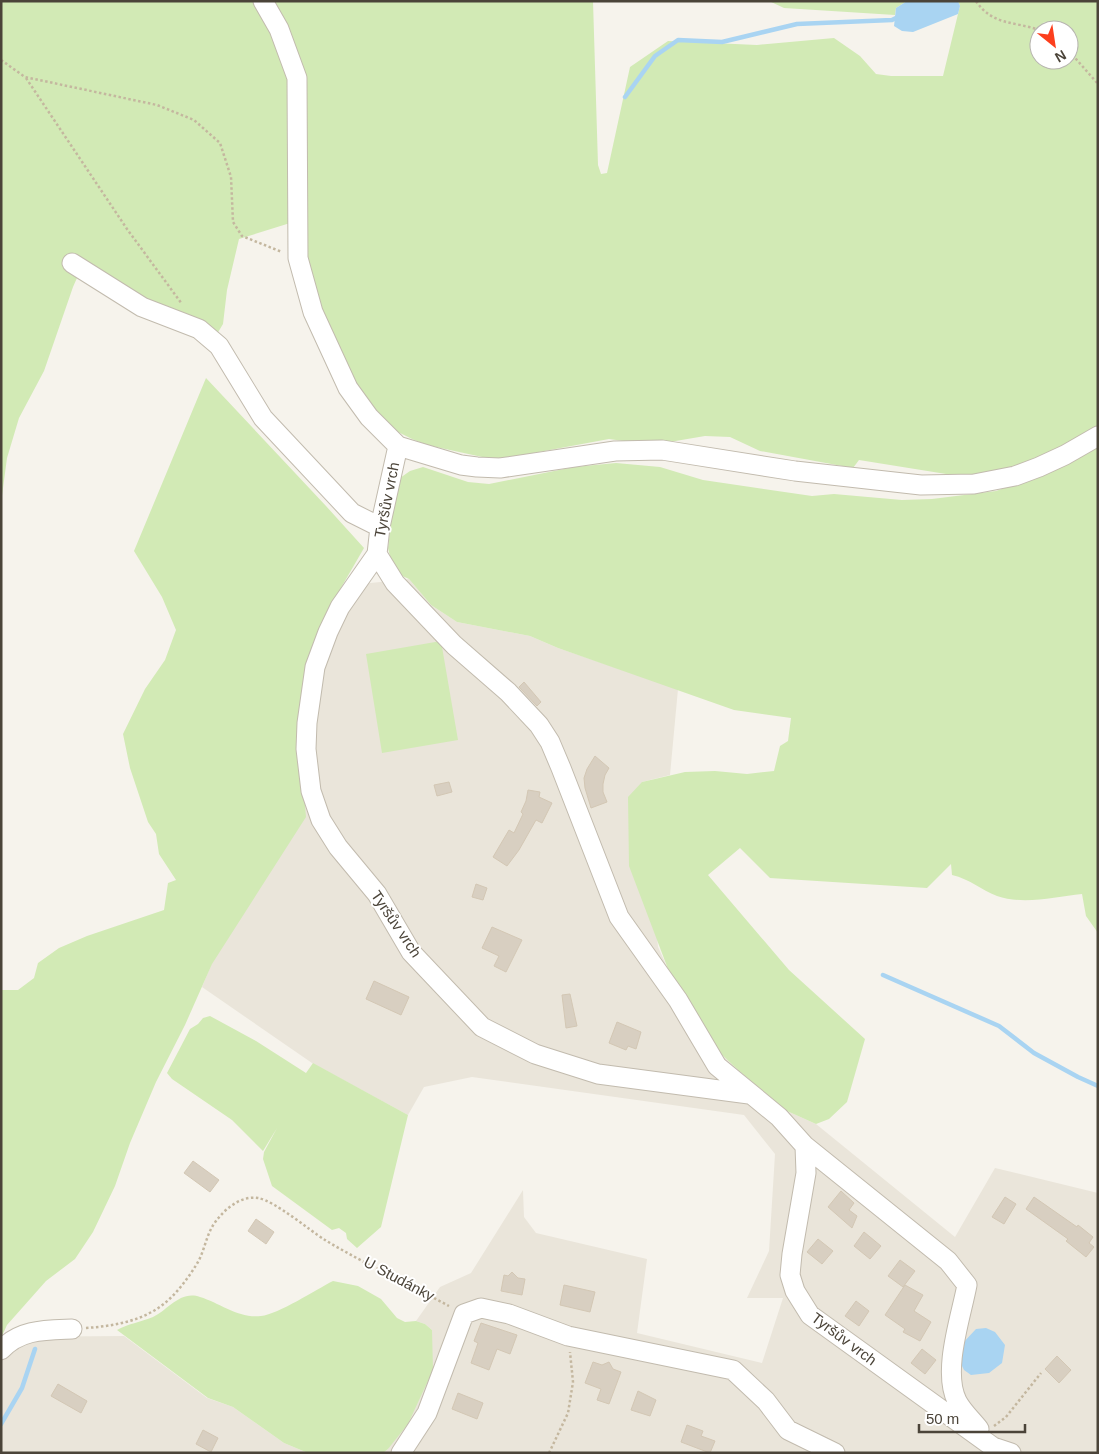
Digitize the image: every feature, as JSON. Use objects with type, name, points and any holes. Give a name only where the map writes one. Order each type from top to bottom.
[{"type":"street","points":[[263,1],[279,29],[297,78],[298,258],[313,312],[348,388],[369,417],[398,446],[461,465],[500,468],[615,451],[662,450],[795,471],[921,485],[974,484],[1015,476],[1065,455],[1098,436]]},
{"type":"street","points":[[72,263],[142,307],[199,329],[219,346],[263,418],[312,468],[352,513],[380,528]]},
{"type":"street","name":"Tyršův vrch","points":[[398,446],[380,528],[377,554],[340,608],[328,632],[315,667],[307,723],[306,749],[311,791],[321,820],[330,836],[377,894],[411,952],[482,1027],[535,1054],[598,1074],[749,1094]]},
{"type":"street","name":"Tyršův vrch","points":[[377,554],[395,583],[454,645],[508,692],[539,725],[550,742],[619,917],[627,931],[678,1000],[717,1066],[779,1117],[805,1146],[806,1173],[790,1275],[800,1301],[810,1315],[993,1447]]},
{"type":"street","points":[[805,1146],[948,1261],[967,1285],[952,1360],[952,1381],[957,1401],[993,1447]]},
{"type":"street","points":[[401,1453],[427,1412],[464,1314],[481,1308],[500,1312],[568,1336],[733,1370],[766,1401],[788,1430],[836,1453]]},
{"type":"street","points":[[1,1350],[24,1334],[41,1330],[72,1329]]},
{"type":"path","points":[[976,1],[984,13],[996,20],[1029,28]]},
{"type":"path","points":[[1,60],[25,77],[127,230],[183,306]]},
{"type":"path","points":[[1079,62],[1098,84]]},
{"type":"path","points":[[25,77],[157,105],[194,120],[220,143],[232,177],[233,222],[242,236],[298,258]]},
{"type":"path","name":"U Studánky","points":[[72,1329],[113,1326],[149,1314],[165,1303],[181,1287],[190,1274],[198,1261],[212,1227],[226,1211],[241,1199],[258,1198],[326,1240],[464,1314]]},
{"type":"path","points":[[549,1453],[568,1413],[572,1389],[573,1382],[568,1336]]},
{"type":"path","points":[[993,1447],[1006,1417],[1041,1373]]},
{"type":"shaded area","points":[[409,579],[431,605],[457,622],[530,636],[558,648],[678,689],[670,775],[642,782],[658,947],[668,969],[717,1050],[738,1070],[787,1111],[816,1124],[955,1237],[995,1168],[1098,1193],[1098,1453],[383,1453],[388,1449],[432,1349],[432,1330],[425,1324],[416,1321],[440,1287],[471,1273],[523,1190],[524,1217],[536,1233],[647,1259],[637,1333],[762,1363],[783,1298],[747,1298],[769,1251],[775,1154],[744,1115],[472,1077],[424,1087],[408,1115],[312,1063],[202,987],[300,750],[303,687],[315,640],[342,586]]},
{"type":"shaded area","points":[[124,1336],[207,1398],[233,1407],[284,1443],[308,1453],[1,1453],[2,1337]]},
{"type":"green space","points":[[1,1],[593,1],[598,165],[601,174],[607,173],[630,67],[668,41],[757,45],[834,38],[860,56],[876,74],[891,76],[943,76],[960,6],[958,1],[1098,1],[1098,428],[1078,441],[1017,468],[971,478],[859,460],[853,468],[760,451],[730,437],[705,436],[652,445],[609,439],[496,460],[427,445],[398,432],[384,420],[366,402],[345,369],[305,267],[303,219],[239,239],[227,290],[223,324],[217,334],[140,297],[84,262],[73,287],[44,371],[19,418],[7,458],[1,503]]},
{"type":"green space","points":[[769,1],[907,1],[896,8],[895,15],[784,8]]},
{"type":"green space","points":[[206,378],[364,548],[342,586],[315,640],[303,687],[300,750],[306,817],[212,964],[185,1025],[156,1082],[130,1143],[115,1186],[93,1232],[75,1259],[46,1281],[7,1325],[1,1338],[1,990],[18,990],[34,978],[38,963],[59,948],[87,936],[164,910],[168,883],[176,880],[159,854],[156,834],[148,822],[130,768],[123,734],[145,689],[165,660],[176,630],[162,597],[134,551]]},
{"type":"green space","points":[[1098,444],[1098,933],[1086,916],[1082,894],[1039,900],[1007,899],[991,894],[964,879],[952,875],[951,864],[927,888],[770,878],[740,848],[708,875],[789,970],[865,1039],[847,1102],[829,1119],[816,1124],[787,1111],[717,1050],[668,969],[629,866],[628,797],[642,782],[685,772],[715,771],[747,774],[774,771],[780,746],[788,741],[791,718],[734,710],[558,648],[530,636],[457,622],[431,605],[409,579],[398,574],[392,565],[388,548],[400,478],[410,471],[423,467],[468,482],[489,484],[574,467],[616,463],[660,467],[703,480],[812,496],[834,494],[902,500],[932,499],[996,491],[1055,470]]},
{"type":"green space","points":[[441,641],[458,740],[382,753],[366,654]]},
{"type":"green space","points":[[210,1016],[256,1041],[306,1073],[313,1063],[408,1115],[381,1227],[357,1248],[347,1239],[346,1233],[339,1228],[332,1230],[272,1186],[263,1159],[264,1152],[277,1128],[263,1151],[232,1120],[172,1079],[167,1073],[190,1029],[203,1018]]},
{"type":"green space","points":[[333,1281],[358,1286],[381,1299],[397,1318],[405,1322],[416,1321],[425,1324],[432,1330],[433,1370],[408,1424],[383,1453],[308,1453],[284,1443],[233,1407],[208,1398],[117,1330],[153,1317],[186,1296],[200,1297],[237,1313],[261,1316],[277,1311]]},
{"type":"water","points":[[907,1],[958,1],[960,6],[958,14],[913,32],[902,31],[894,26],[896,8]]},
{"type":"water","points":[[986,1328],[995,1332],[1005,1345],[1002,1363],[989,1373],[971,1375],[964,1370],[960,1362],[962,1344],[976,1329]]},
{"type":"building","points":[[524,682],[541,702],[537,706],[519,687]]},
{"type":"building","points":[[595,756],[609,768],[603,784],[603,792],[607,802],[591,808],[584,778]]},
{"type":"building","points":[[449,782],[452,792],[437,796],[434,785]]},
{"type":"building","points":[[528,790],[540,792],[539,797],[552,803],[542,823],[536,820],[519,850],[507,866],[493,857],[509,830],[514,833],[523,814],[521,812]]},
{"type":"building","points":[[476,884],[487,888],[483,900],[472,897]]},
{"type":"building","points":[[492,927],[522,940],[506,972],[494,966],[499,956],[482,948]]},
{"type":"building","points":[[374,981],[409,997],[401,1015],[366,999]]},
{"type":"building","points":[[570,994],[577,1026],[566,1028],[562,995]]},
{"type":"building","points":[[617,1022],[641,1032],[636,1049],[628,1046],[626,1050],[609,1043]]},
{"type":"building","points":[[193,1161],[219,1180],[210,1192],[184,1173]]},
{"type":"building","points":[[841,1191],[854,1203],[849,1210],[857,1216],[852,1228],[828,1207]]},
{"type":"building","points":[[1005,1197],[1016,1204],[1004,1224],[992,1217]]},
{"type":"building","points":[[1034,1197],[1077,1227],[1078,1225],[1093,1237],[1089,1243],[1094,1247],[1086,1257],[1066,1241],[1068,1239],[1026,1209]]},
{"type":"building","points":[[256,1219],[274,1232],[266,1244],[248,1231]]},
{"type":"building","points":[[864,1232],[881,1246],[870,1259],[854,1246]]},
{"type":"building","points":[[818,1239],[833,1251],[822,1264],[807,1252]]},
{"type":"building","points":[[900,1260],[915,1271],[903,1287],[888,1276]]},
{"type":"building","points":[[512,1272],[518,1278],[525,1279],[522,1295],[501,1291],[504,1275],[508,1276]]},
{"type":"building","points":[[564,1285],[595,1292],[590,1312],[560,1305]]},
{"type":"building","points":[[905,1285],[923,1295],[914,1311],[931,1322],[920,1341],[903,1332],[905,1329],[885,1315]]},
{"type":"building","points":[[856,1301],[869,1311],[859,1326],[845,1316]]},
{"type":"building","points":[[481,1323],[517,1335],[510,1354],[497,1349],[489,1370],[471,1363],[478,1343],[474,1341]]},
{"type":"building","points":[[922,1349],[936,1360],[925,1374],[911,1363]]},
{"type":"building","points":[[1057,1356],[1071,1370],[1059,1383],[1045,1369]]},
{"type":"building","points":[[593,1362],[602,1365],[609,1362],[613,1369],[621,1372],[609,1404],[597,1400],[601,1389],[585,1383]]},
{"type":"building","points":[[58,1384],[87,1401],[81,1413],[51,1396]]},
{"type":"building","points":[[638,1391],[656,1400],[650,1416],[631,1410]]},
{"type":"building","points":[[458,1393],[483,1403],[477,1419],[452,1409]]},
{"type":"building","points":[[687,1425],[703,1431],[701,1436],[715,1441],[710,1453],[681,1442]]},
{"type":"building","points":[[203,1430],[218,1438],[211,1452],[196,1444]]},
{"type":"waterway","points":[[625,97],[655,56],[678,40],[722,42],[797,24],[892,20],[898,17]]},
{"type":"waterway","points":[[883,975],[999,1026],[1034,1053],[1098,1086]]},
{"type":"waterway","points":[[1,1424],[22,1388],[35,1349]]}]
